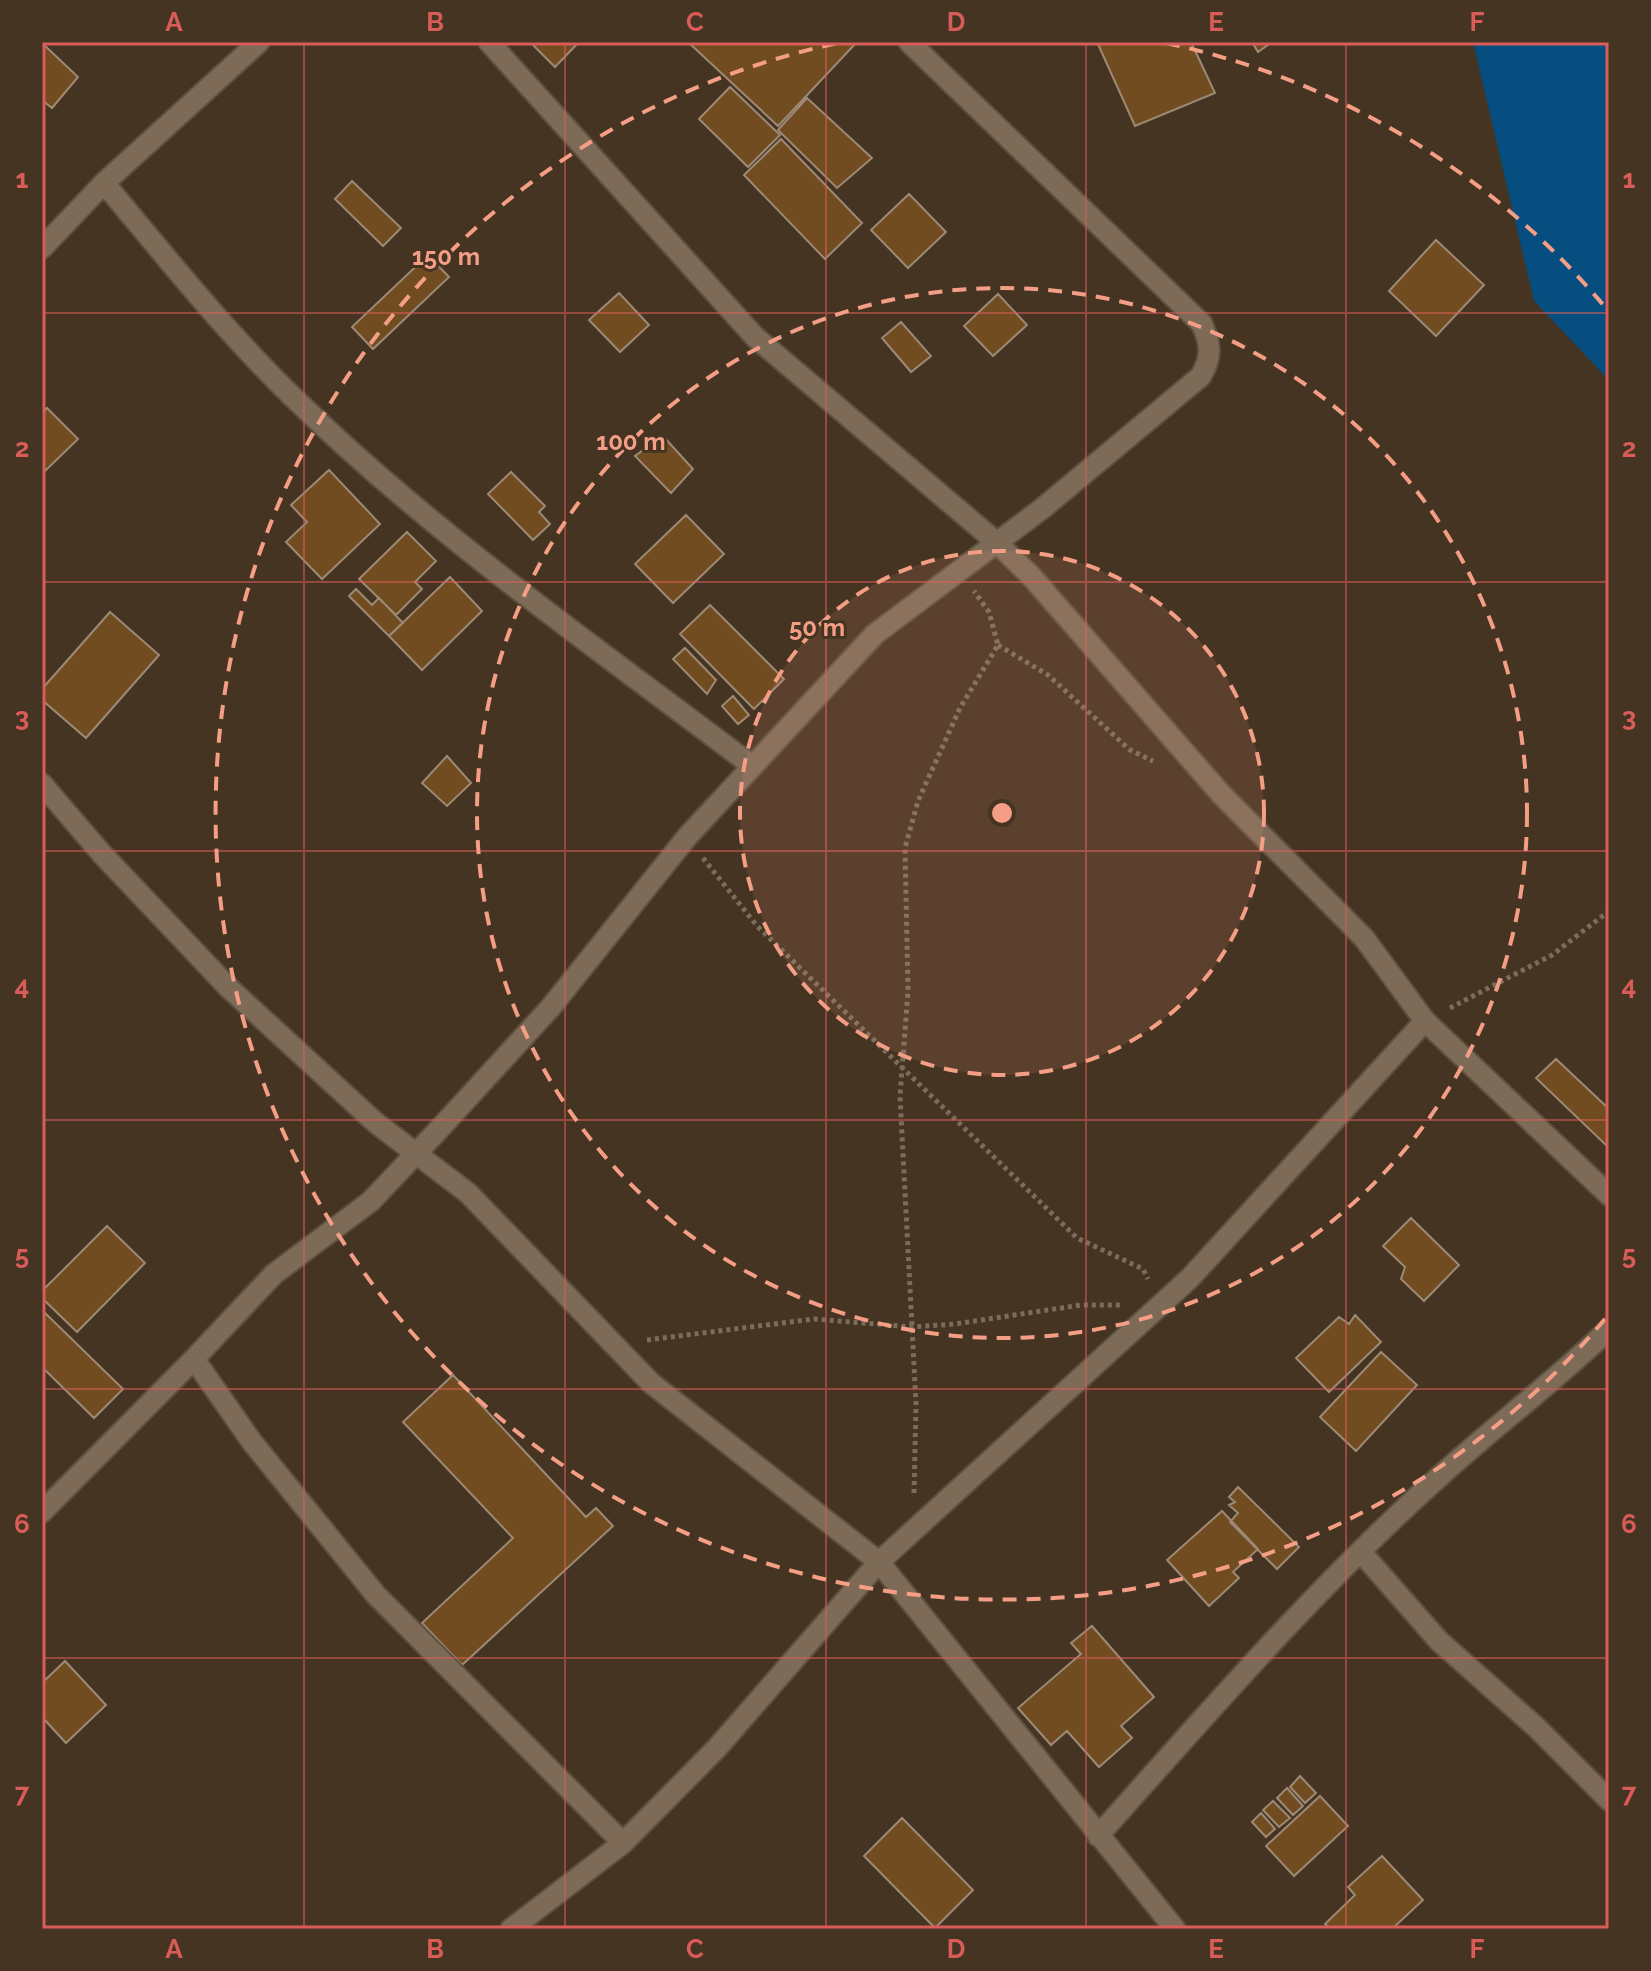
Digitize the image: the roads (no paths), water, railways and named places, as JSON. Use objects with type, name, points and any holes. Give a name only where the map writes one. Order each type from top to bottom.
[{"type":"street","points":[[42,248],[104,183],[259,42]]},
{"type":"street","points":[[489,42],[755,337],[995,541],[1031,576],[1221,794],[1364,938],[1425,1021],[1609,1195]]},
{"type":"street","points":[[42,1512],[274,1274],[371,1201],[551,1007],[687,837],[751,765],[875,634],[1043,508],[1201,376],[1210,360],[1211,345],[1202,324],[909,42]]},
{"type":"street","points":[[104,183],[187,282],[295,400],[417,510],[751,765]]},
{"type":"street","points":[[42,784],[102,854],[229,988],[376,1123],[468,1193],[651,1383],[879,1562],[1175,1929]]},
{"type":"street","points":[[511,1929],[623,1843],[717,1748],[879,1562],[1162,1305],[1425,1021]]},
{"type":"street","points":[[1098,1836],[1265,1650],[1361,1552],[1439,1476],[1609,1329]]},
{"type":"street","points":[[194,1359],[252,1442],[376,1595],[623,1843]]},
{"type":"street","points":[[1361,1552],[1439,1641],[1536,1727],[1609,1800]]},
{"type":"water","points":[[1473,42],[1609,42],[1609,380],[1534,301]]}]
